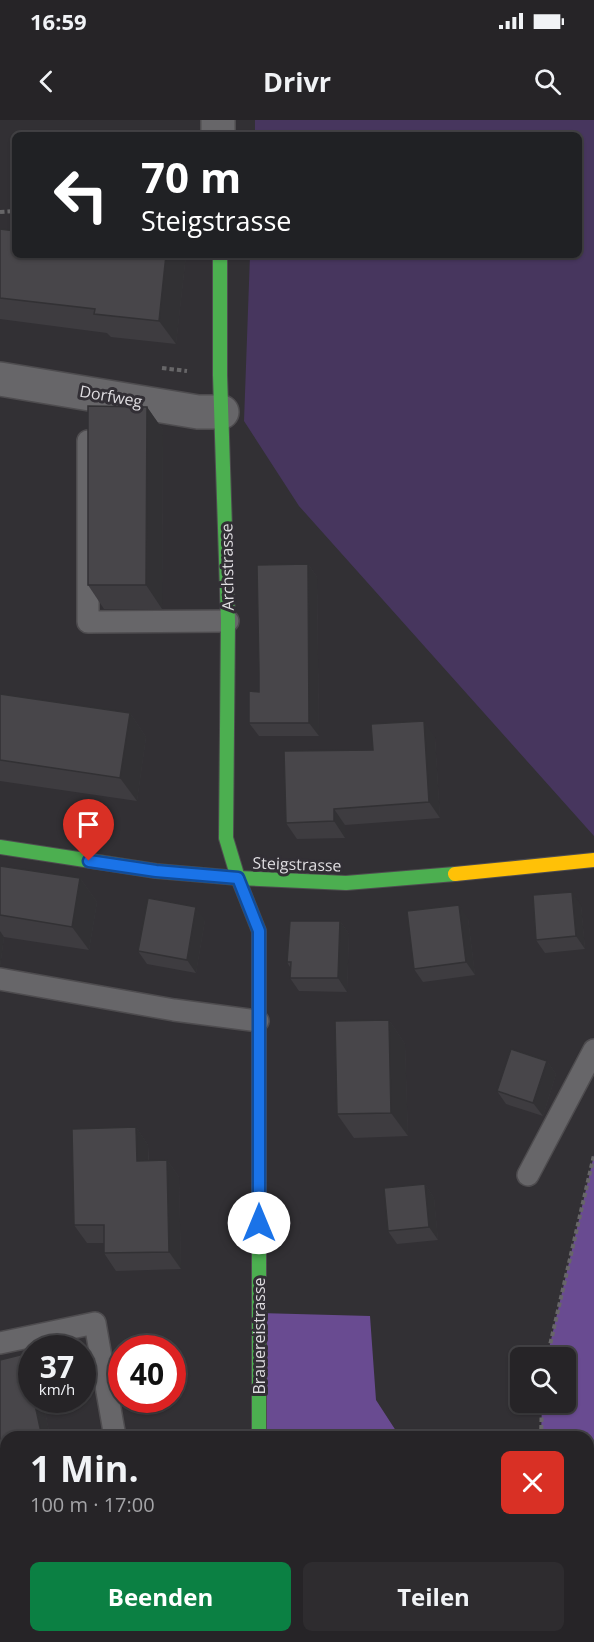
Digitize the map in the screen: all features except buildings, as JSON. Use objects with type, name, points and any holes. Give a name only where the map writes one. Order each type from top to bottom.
[{"type":"street","name":"Archstrasse","points":[[220,258],[220,375],[228,621],[226,838],[238,878]]},
{"type":"street","name":"Dorfweg","points":[[0,379],[198,412],[222,412]]},
{"type":"street","name":"Steigstrasse","points":[[0,847],[156,871],[238,878],[346,883],[594,860]]},
{"type":"street","name":"Brauereistrasse","points":[[238,878],[259,931],[259,1431]]},
{"type":"lane","points":[[88,441],[88,622],[228,621]]},
{"type":"lane","points":[[0,980],[174,1010],[258,1021]]},
{"type":"lane","points":[[528,1175],[594,1050]]},
{"type":"lane","points":[[0,1343],[95,1323],[114,1431]]},
{"type":"path","points":[[550,1347],[594,1155]]},
{"type":"path","points":[[541,1431],[542,1413]]},
{"type":"shaded area","points":[[255,120],[594,120],[594,836],[299,506],[244,421],[250,258],[582,258],[582,132],[255,132]]},
{"type":"shaded area","points":[[594,1155],[594,1431],[541,1431],[542,1413],[576,1413],[576,1347],[549,1347]]},
{"type":"shaded area","points":[[259,1313],[370,1316],[376,1400],[396,1431],[259,1431]]},
{"type":"traffic: fast","points":[[220,258],[220,375],[228,621],[226,838],[238,878],[259,931],[259,1017]]},
{"type":"traffic: fast","points":[[0,847],[156,871],[238,878],[346,883],[455,874]]},
{"type":"traffic: fast","points":[[259,1237],[259,1431]]},
{"type":"traffic: slow","points":[[455,874],[594,860]]},
{"type":"traffic: jam","points":[[259,1017],[259,1237]]},
{"type":"route","points":[[89,861],[156,871],[238,878],[259,931],[259,1223]]}]
